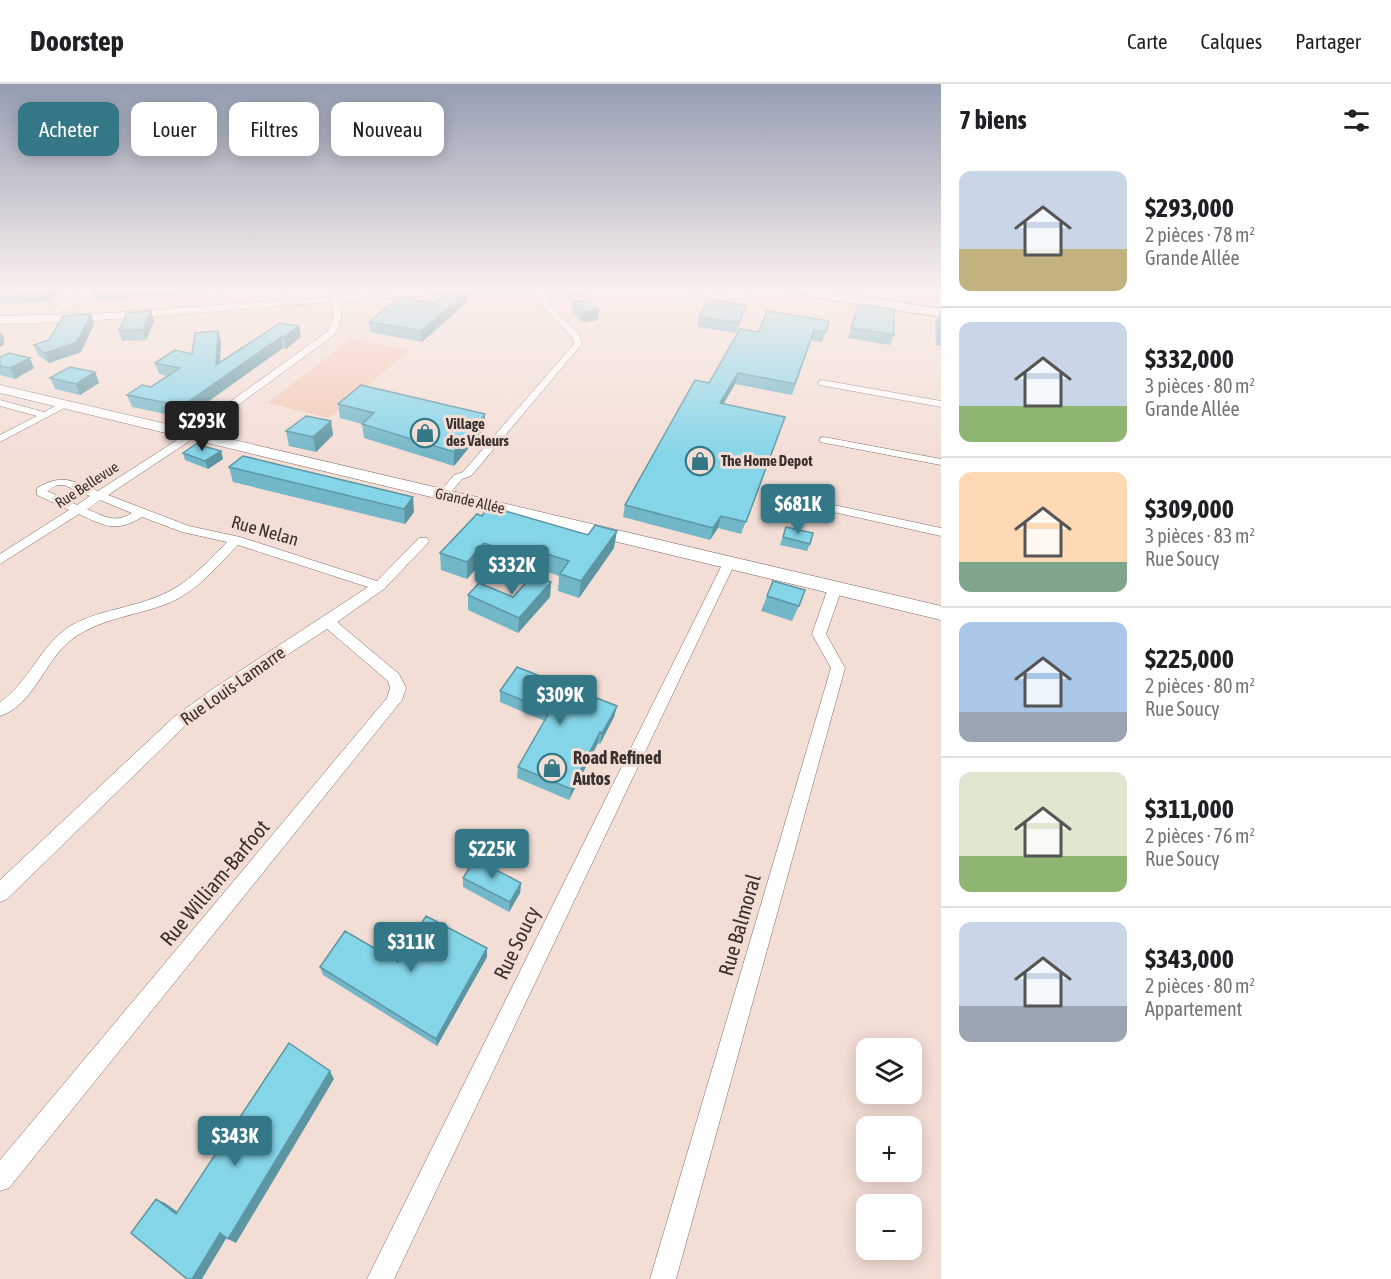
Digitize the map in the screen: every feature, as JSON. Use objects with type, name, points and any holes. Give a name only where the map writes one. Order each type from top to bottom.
[{"type":"main road","name":"Grande Allée","points":[[0,389],[941,613]]},
{"type":"street","name":"Rue Bellevue","points":[[0,560],[190,435],[315,344]]},
{"type":"street","points":[[449,496],[469,480],[467,474],[578,344]]},
{"type":"street","points":[[822,383],[941,404]]},
{"type":"street","points":[[0,403],[45,415]]},
{"type":"street","points":[[0,439],[65,405]]},
{"type":"street","points":[[824,440],[941,462]]},
{"type":"street","name":"Rue Nelan","points":[[141,513],[126,522],[111,524],[41,493],[41,490],[55,482],[66,482],[186,529],[236,540],[379,586]]},
{"type":"street","points":[[806,503],[941,532]]},
{"type":"street","points":[[0,710],[17,699],[45,658],[64,638],[98,618],[164,599],[180,592],[236,540]]},
{"type":"street","name":"Rue Louis-Lamarre","points":[[0,893],[180,720],[379,586],[423,541]]},
{"type":"street","name":"Rue Soucy","points":[[380,1279],[729,563]]},
{"type":"street","name":"Rue Balmoral","points":[[663,1279],[838,668],[819,634],[834,588]]},
{"type":"street","name":"Rue William-Barfoot","points":[[0,1178],[394,700],[398,688],[394,678],[328,622]]},
{"type":"shaded area","points":[[345,344],[377,344],[410,350],[328,418],[268,403]]},
{"type":"building","points":[[38,344],[72,344],[45,353],[34,345]]},
{"type":"building","points":[[193,344],[217,344],[216,365],[248,344],[271,344],[182,406],[127,395],[142,385],[151,387],[180,368],[155,363],[175,350],[192,354]]},
{"type":"building","points":[[732,344],[809,344],[795,384],[738,373],[720,403],[785,417],[746,522],[721,516],[713,528],[625,505],[695,380],[709,383]]},
{"type":"building","points":[[9,353],[30,358],[10,368],[0,366],[0,357]]},
{"type":"building","points":[[70,367],[95,372],[76,384],[50,378]]},
{"type":"building","points":[[361,385],[485,414],[454,452],[362,424],[374,413],[338,404]]},
{"type":"building","points":[[306,416],[331,421],[313,437],[286,431]]},
{"type":"building","points":[[196,444],[221,451],[205,461],[183,453]]},
{"type":"building","points":[[243,456],[413,497],[404,509],[229,467]]},
{"type":"building","points":[[488,506],[588,535],[595,525],[617,531],[581,581],[560,574],[569,561],[529,548],[522,556],[484,543],[467,562],[440,553],[477,514],[482,516]]},
{"type":"building","points":[[786,527],[813,533],[810,544],[783,537]]},
{"type":"building","points":[[533,575],[551,582],[519,618],[468,595],[479,583],[513,597]]},
{"type":"building","points":[[773,581],[805,590],[799,606],[767,596]]},
{"type":"building","points":[[517,667],[617,706],[602,733],[600,732],[571,789],[518,767],[550,711],[500,691]]},
{"type":"building","points":[[475,859],[521,883],[510,902],[463,878]]},
{"type":"building","points":[[426,916],[487,948],[436,1039],[320,967],[345,931],[398,962]]},
{"type":"building","points":[[289,1043],[330,1071],[228,1239],[220,1233],[192,1279],[187,1279],[131,1233],[156,1199],[176,1214]]},
{"type":"place","name":"Village des Valeurs","points":[[425,433]]},
{"type":"place","name":"The Home Depot","points":[[700,461]]},
{"type":"place","name":"Road Refined Autos","points":[[552,768]]}]
